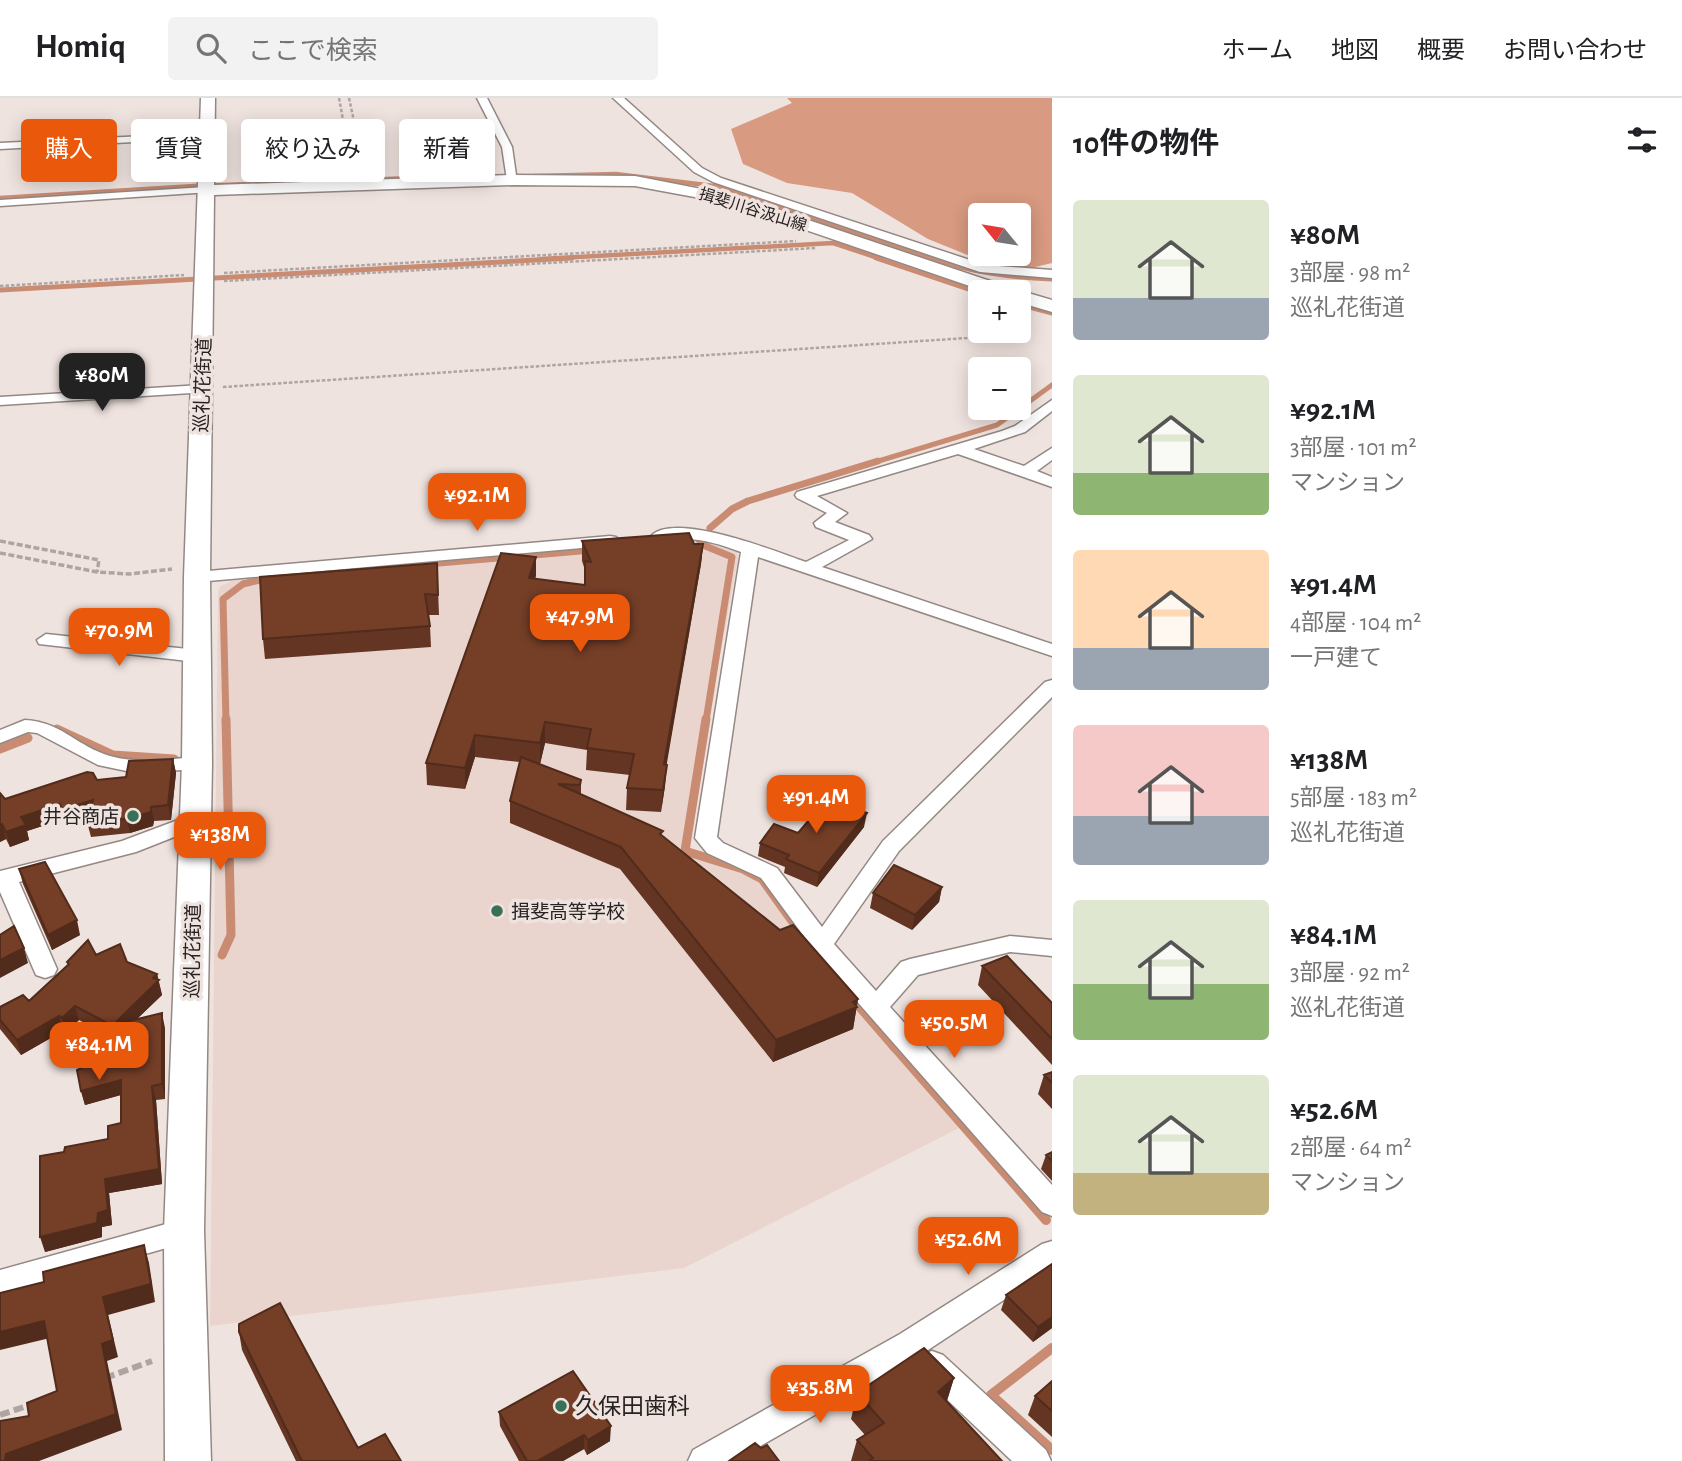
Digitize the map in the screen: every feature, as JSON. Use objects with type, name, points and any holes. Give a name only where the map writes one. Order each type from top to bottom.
[{"type":"street","points":[[207,119],[208,98]]},
{"type":"street","points":[[482,98],[507,147],[513,180]]},
{"type":"street","points":[[618,98],[698,170],[717,180],[984,269],[1052,274]]},
{"type":"street","points":[[0,146],[131,140]]},
{"type":"street","name":"揖斐川谷汲山線","points":[[206,190],[513,180],[624,181],[693,190],[732,199],[968,280]]},
{"type":"street","points":[[693,190],[717,180]]},
{"type":"street","points":[[1,201],[206,190],[206,182]]},
{"type":"street","name":"巡礼花街道","points":[[188,1461],[184,1231],[197,763],[197,572],[206,190]]},
{"type":"street","points":[[0,401],[202,388]]},
{"type":"street","points":[[808,568],[863,539],[821,523],[839,513],[803,495],[1020,429],[1052,404]]},
{"type":"street","points":[[957,448],[1052,482]]},
{"type":"street","points":[[1025,473],[1052,453]]},
{"type":"street","points":[[197,572],[687,534],[714,537],[1052,650]]},
{"type":"street","points":[[750,550],[706,838],[715,848],[769,873],[876,1007],[1052,1204]]},
{"type":"street","points":[[46,640],[197,656]]},
{"type":"street","points":[[823,943],[891,846],[1052,686]]},
{"type":"street","points":[[0,737],[25,726],[42,727],[98,759],[136,766],[197,763]]},
{"type":"street","points":[[45,969],[3,878],[128,847],[194,821]]},
{"type":"street","points":[[876,1007],[910,968],[971,951],[1010,944],[1052,948]]},
{"type":"street","points":[[0,1283],[184,1231]]},
{"type":"street","points":[[704,1461],[911,1344],[1052,1253]]},
{"type":"street","points":[[911,1344],[1035,1461]]},
{"type":"path","points":[[339,98],[343,119]]},
{"type":"path","points":[[349,98],[354,119]]},
{"type":"path","points":[[0,286],[833,247],[845,239]]},
{"type":"path","points":[[205,276],[845,239]]},
{"type":"path","points":[[202,388],[968,338]]},
{"type":"path","points":[[0,541],[99,560],[97,572]]},
{"type":"path","points":[[0,553],[97,572],[197,572]]},
{"type":"path","points":[[99,1380],[186,1349]]},
{"type":"path","points":[[0,1415],[37,1402]]},
{"type":"shaded area","points":[[787,98],[1052,98],[1052,263],[1027,269],[1014,266],[1031,266],[1031,203],[968,203],[968,255],[928,239],[852,193],[787,183],[743,164],[731,129],[792,103]]},
{"type":"shaded area","name":"揖斐高等学校","points":[[679,537],[737,550],[738,559],[685,844],[694,852],[763,882],[797,939],[965,1125],[684,1268],[210,1326],[220,586],[247,575]]},
{"type":"building","points":[[689,533],[694,544],[703,544],[664,764],[667,765],[663,790],[627,788],[634,754],[587,748],[591,729],[545,722],[540,743],[475,735],[465,768],[426,763],[501,553],[536,557],[529,578],[585,585],[585,561],[591,562],[582,541]]},
{"type":"building","points":[[437,563],[438,595],[425,594],[430,626],[263,639],[260,577]]},
{"type":"building","points":[[521,757],[581,780],[580,785],[558,784],[663,831],[660,834],[780,930],[793,925],[858,999],[853,1002],[857,1007],[776,1040],[621,847],[510,801]]},
{"type":"building","points":[[173,759],[168,805],[151,807],[151,812],[127,819],[87,822],[93,800],[62,810],[60,804],[21,817],[26,825],[6,832],[2,824],[0,825],[0,793],[5,799],[87,772],[93,773],[97,780],[126,777],[129,761]]},
{"type":"building","points":[[828,798],[867,813],[819,873],[786,859],[789,855],[760,843],[774,824],[798,833]]},
{"type":"building","points":[[45,862],[77,920],[48,935],[19,869]]},
{"type":"building","points":[[894,865],[942,887],[915,915],[873,893]]},
{"type":"building","points":[[14,926],[24,948],[0,960],[0,935]]},
{"type":"building","points":[[88,940],[96,955],[120,944],[127,962],[157,974],[153,978],[159,980],[113,1025],[162,1013],[162,1084],[152,1086],[159,1169],[105,1179],[108,1210],[98,1213],[97,1223],[40,1237],[40,1156],[64,1152],[65,1147],[108,1139],[108,1126],[121,1123],[121,1080],[81,1091],[77,1070],[86,1066],[83,1058],[109,1050],[111,1025],[75,1006],[62,1018],[59,1016],[17,1040],[0,1020],[0,1007],[23,995],[29,1001],[69,964],[67,962]]},
{"type":"building","points":[[1007,956],[1052,1003],[1052,1039],[982,966]]},
{"type":"building","points":[[1052,1072],[1052,1083],[1044,1075]]},
{"type":"building","points":[[144,1245],[151,1284],[103,1297],[113,1340],[102,1344],[116,1414],[6,1454],[5,1461],[0,1461],[0,1421],[29,1416],[27,1403],[57,1391],[44,1321],[0,1332],[0,1293],[44,1282],[43,1272]]},
{"type":"building","points":[[1052,1264],[1052,1317],[1038,1327],[1006,1295]]},
{"type":"building","points":[[280,1303],[358,1448],[385,1434],[401,1461],[302,1461],[239,1332],[239,1324]]},
{"type":"building","points":[[924,1348],[954,1378],[938,1392],[1002,1461],[869,1461],[873,1458],[857,1440],[884,1423],[857,1393]]},
{"type":"building","name":"久保田歯科","points":[[573,1371],[611,1426],[588,1440],[584,1435],[537,1461],[527,1461],[499,1412]]},
{"type":"building","points":[[1052,1381],[1052,1411],[1035,1396]]},
{"type":"building","points":[[755,1443],[761,1448],[767,1445],[779,1461],[729,1461]]},
{"type":"waterway","points":[[534,176],[616,174],[714,186],[934,259]]},
{"type":"waterway","points":[[0,198],[194,186],[399,179]]},
{"type":"waterway","points":[[541,259],[833,243],[881,259]]},
{"type":"waterway","points":[[0,290],[572,258]]},
{"type":"waterway","points":[[876,258],[968,289]]},
{"type":"waterway","points":[[929,258],[990,273],[1052,279]]},
{"type":"waterway","points":[[1031,307],[1052,313]]},
{"type":"waterway","points":[[872,463],[997,425],[1052,385]]},
{"type":"waterway","points":[[710,528],[732,509],[748,501],[878,461]]},
{"type":"waterway","points":[[697,537],[703,545],[732,557],[706,721]]},
{"type":"waterway","points":[[427,564],[592,550]]},
{"type":"waterway","points":[[226,721],[223,599],[243,584],[268,578]]},
{"type":"waterway","points":[[222,955],[231,935],[226,719]]},
{"type":"waterway","points":[[706,719],[685,851],[743,869],[762,879],[807,942]]},
{"type":"waterway","points":[[57,729],[113,755],[174,759]]},
{"type":"waterway","points":[[0,749],[28,738]]},
{"type":"waterway","points":[[850,996],[895,1048]]},
{"type":"waterway","points":[[894,1046],[1046,1220]]},
{"type":"waterway","points":[[1052,1348],[991,1395],[1052,1450]]},
{"type":"place","name":"井谷商店","points":[[133,816]]},
{"type":"place","name":"揖斐高等学校","points":[[497,911]]},
{"type":"place","name":"久保田歯科","points":[[561,1406]]}]
